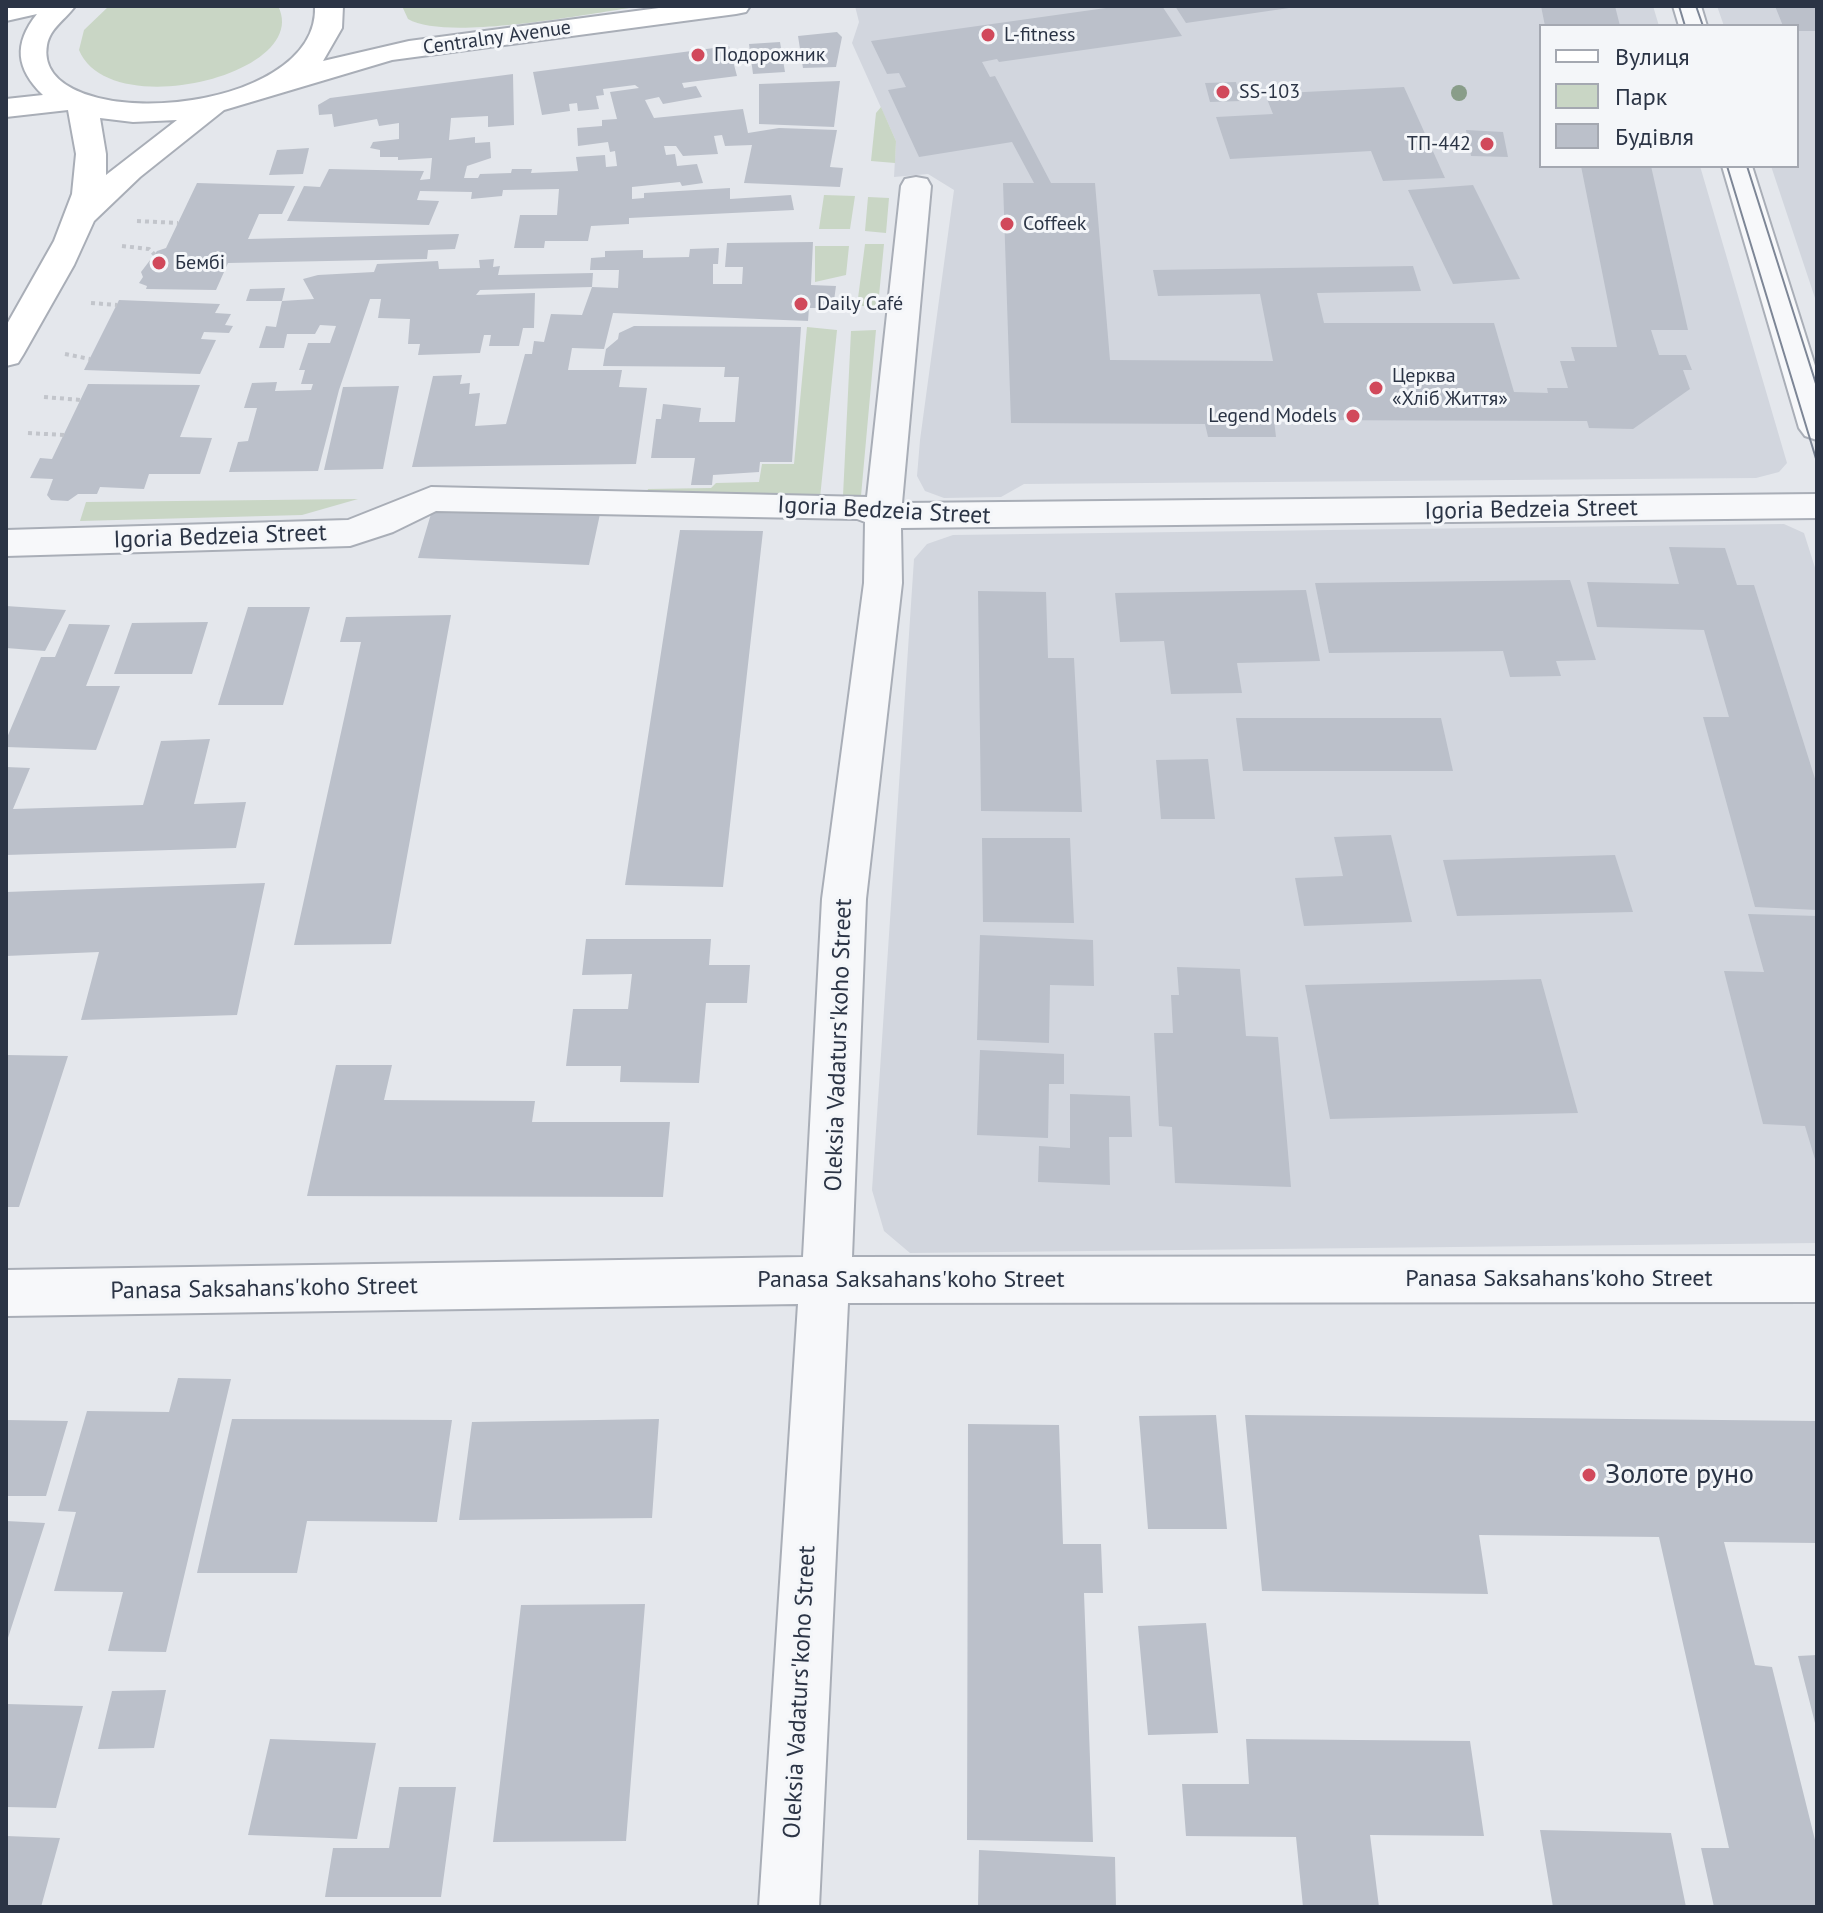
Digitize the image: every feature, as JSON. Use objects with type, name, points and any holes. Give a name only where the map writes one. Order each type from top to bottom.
[{"type":"main road","points":[[6,13],[35,6]]},
{"type":"main road","points":[[61,6],[35,37],[32,56],[37,73],[77,102],[111,111],[145,113],[182,111],[218,104],[263,89],[305,63],[319,49],[331,19],[329,6]]},
{"type":"main road","name":"Centralny Avenue","points":[[263,89],[380,54],[736,6]]},
{"type":"main road","points":[[6,108],[77,102]]},
{"type":"main road","points":[[6,355],[82,215],[91,169],[91,146],[77,102]]},
{"type":"main road","points":[[82,215],[147,154],[218,104]]},
{"type":"street","points":[[1738,168],[1817,428]]},
{"type":"street","name":"Oleksia Vadaturs'koho Street","points":[[789,1907],[818,1362],[832,1205],[844,899],[883,583],[883,515],[916,186]]},
{"type":"street","name":"Igoria Bedzeia Street","points":[[6,543],[350,533],[431,499],[859,507],[883,515],[1817,506]]},
{"type":"street","name":"Panasa Saksahans'koho Street","points":[[6,1293],[826,1280],[1817,1279]]},
{"type":"path","points":[[137,221],[178,223]]},
{"type":"path","points":[[122,246],[149,249],[155,255]]},
{"type":"path","points":[[91,303],[117,305]]},
{"type":"path","points":[[65,354],[90,359]]},
{"type":"path","points":[[44,397],[81,400]]},
{"type":"path","points":[[28,433],[64,435]]},
{"type":"shaded area","points":[[855,6],[1653,6],[1658,24],[1539,24],[1539,168],[1701,168],[1787,463],[1779,472],[1756,478],[1024,484],[1001,497],[944,498],[925,491],[917,476],[920,440],[954,190],[928,174],[894,177],[896,141],[852,43],[859,22]]},
{"type":"shaded area","points":[[1717,6],[1817,6],[1817,304],[1772,168],[1799,168],[1799,24],[1723,24]]},
{"type":"shaded area","points":[[1784,524],[1804,533],[1817,574],[1817,1243],[910,1253],[884,1231],[872,1190],[914,559],[927,544],[953,535]]},
{"type":"green space","points":[[109,6],[278,6],[281,30],[266,52],[238,69],[203,81],[164,87],[128,84],[98,72],[79,50],[84,30]]},
{"type":"green space","points":[[402,6],[642,6],[521,24],[454,28],[408,19]]},
{"type":"green space","points":[[881,107],[896,141],[895,163],[871,161],[876,113]]},
{"type":"green space","points":[[824,195],[855,196],[850,229],[819,229]]},
{"type":"green space","points":[[868,197],[889,198],[886,233],[865,231]]},
{"type":"green space","points":[[865,244],[884,244],[878,306],[857,306]]},
{"type":"green space","points":[[815,246],[849,246],[846,275],[815,282]]},
{"type":"green space","points":[[807,327],[837,330],[820,498],[645,499],[648,489],[711,488],[716,483],[759,482],[762,464],[794,464]]},
{"type":"green space","points":[[876,330],[861,496],[843,496],[851,331]]},
{"type":"green space","points":[[358,499],[302,515],[80,521],[86,502]]},
{"type":"building","points":[[1120,6],[1162,6],[1182,36],[982,62],[990,77],[995,76],[1051,183],[1095,183],[1110,360],[1273,361],[1260,294],[1158,296],[1153,270],[1413,266],[1421,291],[1317,293],[1324,323],[1494,323],[1514,392],[1548,393],[1547,388],[1568,388],[1560,361],[1575,361],[1571,347],[1617,347],[1581,168],[1651,168],[1688,330],[1651,330],[1659,355],[1686,355],[1692,370],[1683,370],[1690,389],[1633,429],[1589,428],[1587,421],[1274,420],[1276,437],[1208,437],[1205,424],[1011,423],[1003,183],[1034,183],[1012,142],[919,157],[888,90],[906,87],[899,73],[887,74],[871,41]]},
{"type":"building","points":[[1175,6],[1289,6],[1289,8],[1186,23]]},
{"type":"building","points":[[1541,6],[1615,6],[1620,24],[1545,24]]},
{"type":"building","points":[[1775,6],[1817,6],[1817,31],[1799,31],[1799,24],[1782,24]]},
{"type":"building","points":[[837,32],[842,37],[836,67],[803,68],[798,36]]},
{"type":"building","points":[[780,42],[785,72],[753,74],[749,44]]},
{"type":"building","points":[[729,46],[737,76],[682,83],[684,88],[696,86],[702,97],[663,104],[659,97],[645,100],[654,118],[743,109],[748,133],[779,128],[837,130],[830,167],[843,168],[840,187],[744,183],[752,145],[725,146],[722,135],[714,136],[718,154],[683,156],[676,146],[664,146],[666,155],[675,154],[677,166],[697,164],[703,183],[632,187],[632,199],[644,198],[644,193],[730,188],[730,199],[791,195],[794,210],[629,218],[629,224],[591,226],[588,241],[545,241],[544,248],[514,248],[520,215],[557,215],[559,189],[503,190],[502,196],[471,199],[472,192],[420,191],[417,200],[439,201],[429,225],[287,221],[304,186],[320,187],[329,169],[424,171],[420,180],[430,179],[432,158],[398,160],[398,157],[380,157],[380,150],[370,148],[373,142],[399,139],[399,123],[379,126],[377,119],[334,127],[332,114],[319,115],[318,105],[330,98],[513,74],[514,125],[488,127],[488,116],[451,118],[449,140],[475,137],[475,143],[490,142],[491,158],[467,166],[464,178],[511,173],[512,169],[532,169],[531,173],[578,171],[576,157],[605,155],[606,167],[617,166],[615,151],[610,152],[608,142],[578,146],[577,128],[602,126],[602,120],[617,119],[610,92],[639,88],[635,85],[603,89],[604,95],[596,96],[599,109],[578,111],[577,103],[569,104],[570,111],[542,115],[533,72]]},
{"type":"building","points":[[840,81],[834,127],[759,124],[759,84]]},
{"type":"building","name":"SS-103","points":[[1236,82],[1241,101],[1210,102],[1205,83]]},
{"type":"building","points":[[1404,87],[1445,178],[1383,181],[1371,151],[1230,159],[1216,117],[1273,114],[1265,94]]},
{"type":"building","name":"ТП-442","points":[[1466,130],[1503,132],[1508,157],[1471,156]]},
{"type":"building","points":[[309,148],[303,174],[269,175],[277,150]]},
{"type":"building","points":[[197,183],[295,186],[282,214],[259,214],[248,239],[459,234],[455,249],[428,250],[427,259],[228,263],[216,290],[146,289],[147,286],[139,283],[143,277],[141,272],[157,251],[166,248]]},
{"type":"building","points":[[1473,185],[1520,279],[1453,284],[1408,190]]},
{"type":"building","points":[[813,242],[811,285],[836,286],[833,308],[809,308],[808,321],[613,313],[604,349],[572,348],[568,370],[622,370],[619,387],[647,388],[636,464],[412,467],[433,376],[462,375],[460,384],[470,383],[469,394],[480,393],[475,426],[506,424],[525,354],[532,354],[534,341],[544,342],[551,314],[582,315],[592,287],[618,288],[619,270],[590,270],[591,258],[605,257],[605,251],[643,250],[643,258],[689,257],[690,249],[719,248],[718,264],[713,264],[713,284],[742,284],[743,267],[725,267],[727,243]]},
{"type":"building","points":[[494,259],[493,267],[500,266],[498,275],[593,273],[592,287],[480,290],[476,295],[535,293],[534,328],[523,328],[519,346],[489,346],[491,335],[484,335],[480,353],[418,355],[420,344],[408,344],[410,319],[378,318],[381,299],[370,299],[339,390],[318,471],[229,472],[238,442],[248,441],[257,408],[244,408],[252,383],[277,382],[275,391],[311,390],[313,384],[301,384],[305,370],[299,370],[308,343],[330,343],[336,326],[320,325],[315,334],[287,334],[284,348],[259,348],[266,326],[276,327],[282,301],[314,299],[303,279],[318,275],[374,272],[377,264],[438,261],[439,269],[480,268],[479,260]]},
{"type":"building","points":[[285,288],[282,301],[246,301],[250,289]]},
{"type":"building","points":[[119,300],[220,304],[215,313],[231,314],[225,325],[233,326],[229,333],[204,332],[201,339],[216,340],[200,374],[84,370]]},
{"type":"building","points":[[634,326],[801,327],[792,462],[760,462],[759,472],[713,475],[712,485],[691,485],[695,458],[651,458],[656,419],[661,419],[663,404],[701,408],[699,422],[735,422],[739,377],[724,377],[725,367],[603,366],[606,349],[618,339],[619,333]]},
{"type":"building","points":[[88,384],[200,385],[180,437],[212,438],[200,474],[149,474],[144,489],[100,487],[97,494],[78,494],[68,501],[51,500],[47,495],[53,479],[30,478],[40,458],[52,459]]},
{"type":"building","points":[[399,386],[383,469],[324,470],[343,387]]},
{"type":"building","points":[[433,507],[600,514],[589,565],[418,558]]},
{"type":"building","points":[[680,530],[763,531],[723,887],[625,885]]},
{"type":"building","points":[[1669,547],[1725,548],[1737,585],[1754,585],[1817,785],[1817,910],[1755,907],[1703,717],[1729,717],[1704,630],[1597,627],[1587,582],[1679,584]]},
{"type":"building","points":[[1570,580],[1596,660],[1556,661],[1561,676],[1510,677],[1503,651],[1329,653],[1315,583]]},
{"type":"building","points":[[1306,590],[1320,661],[1237,663],[1242,693],[1171,694],[1164,641],[1120,642],[1115,593]]},
{"type":"building","points":[[978,591],[1046,592],[1048,658],[1074,658],[1082,812],[981,811]]},
{"type":"building","points":[[6,606],[66,610],[45,651],[6,648]]},
{"type":"building","points":[[248,607],[310,607],[283,705],[218,705]]},
{"type":"building","points":[[451,615],[391,944],[294,945],[361,642],[340,642],[346,617]]},
{"type":"building","points":[[208,622],[192,674],[114,674],[132,623]]},
{"type":"building","points":[[69,624],[110,625],[86,686],[120,686],[96,750],[6,747],[6,740],[41,657],[55,657]]},
{"type":"building","points":[[1236,718],[1441,718],[1453,771],[1243,771]]},
{"type":"building","points":[[210,739],[194,804],[246,802],[236,848],[6,855],[6,767],[30,768],[13,809],[143,805],[161,741]]},
{"type":"building","points":[[1208,759],[1215,819],[1161,819],[1156,760]]},
{"type":"building","points":[[1391,835],[1412,922],[1304,926],[1295,878],[1343,876],[1334,837]]},
{"type":"building","points":[[982,838],[1070,838],[1074,923],[983,922]]},
{"type":"building","points":[[1615,855],[1633,912],[1457,916],[1443,860]]},
{"type":"building","points":[[265,883],[237,1015],[81,1020],[99,952],[6,956],[6,892]]},
{"type":"building","points":[[1748,914],[1817,916],[1817,1166],[1805,1126],[1763,1124],[1724,971],[1764,972]]},
{"type":"building","points":[[980,935],[1093,940],[1094,986],[1050,985],[1049,1043],[977,1040]]},
{"type":"building","points":[[586,939],[711,939],[709,965],[750,965],[747,1003],[706,1003],[699,1083],[620,1082],[621,1066],[566,1066],[573,1009],[628,1009],[632,974],[582,975]]},
{"type":"building","points":[[1177,967],[1240,969],[1246,1036],[1278,1037],[1291,1187],[1175,1183],[1172,1127],[1159,1126],[1154,1033],[1173,1033],[1171,995],[1179,995]]},
{"type":"building","points":[[1541,979],[1578,1113],[1330,1119],[1305,985]]},
{"type":"building","points":[[980,1050],[1064,1054],[1064,1084],[1049,1084],[1048,1138],[977,1135]]},
{"type":"building","points":[[6,1055],[68,1056],[19,1207],[6,1207]]},
{"type":"building","points":[[336,1065],[392,1065],[384,1100],[535,1101],[532,1122],[670,1122],[663,1197],[307,1196]]},
{"type":"building","points":[[1070,1094],[1130,1096],[1132,1137],[1109,1137],[1110,1185],[1038,1182],[1039,1146],[1070,1148]]},
{"type":"building","points":[[178,1378],[231,1379],[166,1652],[108,1651],[123,1592],[54,1591],[76,1512],[58,1511],[87,1411],[169,1412]]},
{"type":"building","points":[[1216,1415],[1227,1529],[1148,1529],[1139,1416]]},
{"type":"building","points":[[1245,1415],[1817,1421],[1817,1543],[1724,1542],[1755,1665],[1772,1667],[1817,1848],[1817,1907],[1714,1907],[1701,1848],[1729,1848],[1659,1537],[1479,1535],[1488,1594],[1262,1591]]},
{"type":"building","points":[[232,1419],[452,1420],[437,1522],[307,1521],[297,1573],[197,1573]]},
{"type":"building","points":[[659,1419],[652,1518],[459,1520],[472,1422]]},
{"type":"building","points":[[6,1420],[68,1421],[46,1496],[6,1496]]},
{"type":"building","points":[[968,1424],[1059,1425],[1063,1544],[1101,1544],[1103,1593],[1084,1593],[1093,1842],[967,1840]]},
{"type":"building","points":[[6,1521],[45,1523],[7,1641],[6,1640]]},
{"type":"building","points":[[645,1604],[626,1841],[493,1842],[521,1605]]},
{"type":"building","points":[[1206,1623],[1218,1733],[1148,1735],[1138,1626]]},
{"type":"building","points":[[1817,1655],[1817,1727],[1816,1727],[1798,1656]]},
{"type":"building","points":[[166,1690],[154,1748],[98,1749],[112,1691]]},
{"type":"building","points":[[6,1704],[83,1706],[56,1808],[6,1807]]},
{"type":"building","points":[[270,1739],[376,1743],[357,1839],[248,1835]]},
{"type":"building","points":[[1246,1739],[1470,1741],[1484,1836],[1370,1835],[1379,1907],[1303,1907],[1296,1837],[1186,1836],[1182,1784],[1249,1784]]},
{"type":"building","points":[[399,1787],[456,1787],[441,1897],[325,1897],[333,1848],[389,1848]]},
{"type":"building","points":[[1540,1830],[1671,1833],[1686,1907],[1553,1907]]},
{"type":"building","points":[[6,1836],[60,1838],[41,1907],[6,1907]]},
{"type":"building","points":[[979,1850],[1115,1857],[1116,1907],[978,1907]]},
{"type":"tram line","points":[[1679,6],[1684,24]]},
{"type":"tram line","points":[[1696,6],[1702,24]]},
{"type":"tram line","points":[[1728,168],[1817,462]]},
{"type":"tram line","points":[[1748,168],[1817,387]]},
{"type":"place","name":"L-fitness","points":[[988,35]]},
{"type":"place","name":"Подорожник","points":[[698,55]]},
{"type":"place","name":"SS-103","points":[[1223,92]]},
{"type":"place","name":"ТП-442","points":[[1487,144]]},
{"type":"place","name":"Coffeek","points":[[1007,224]]},
{"type":"place","name":"Бембі","points":[[159,263]]},
{"type":"place","name":"Daily Café","points":[[801,304]]},
{"type":"place","name":"Церква «Хліб Життя»","points":[[1376,388]]},
{"type":"place","name":"Legend Models","points":[[1353,416]]},
{"type":"place","name":"Золоте руно","points":[[1589,1475]]}]
